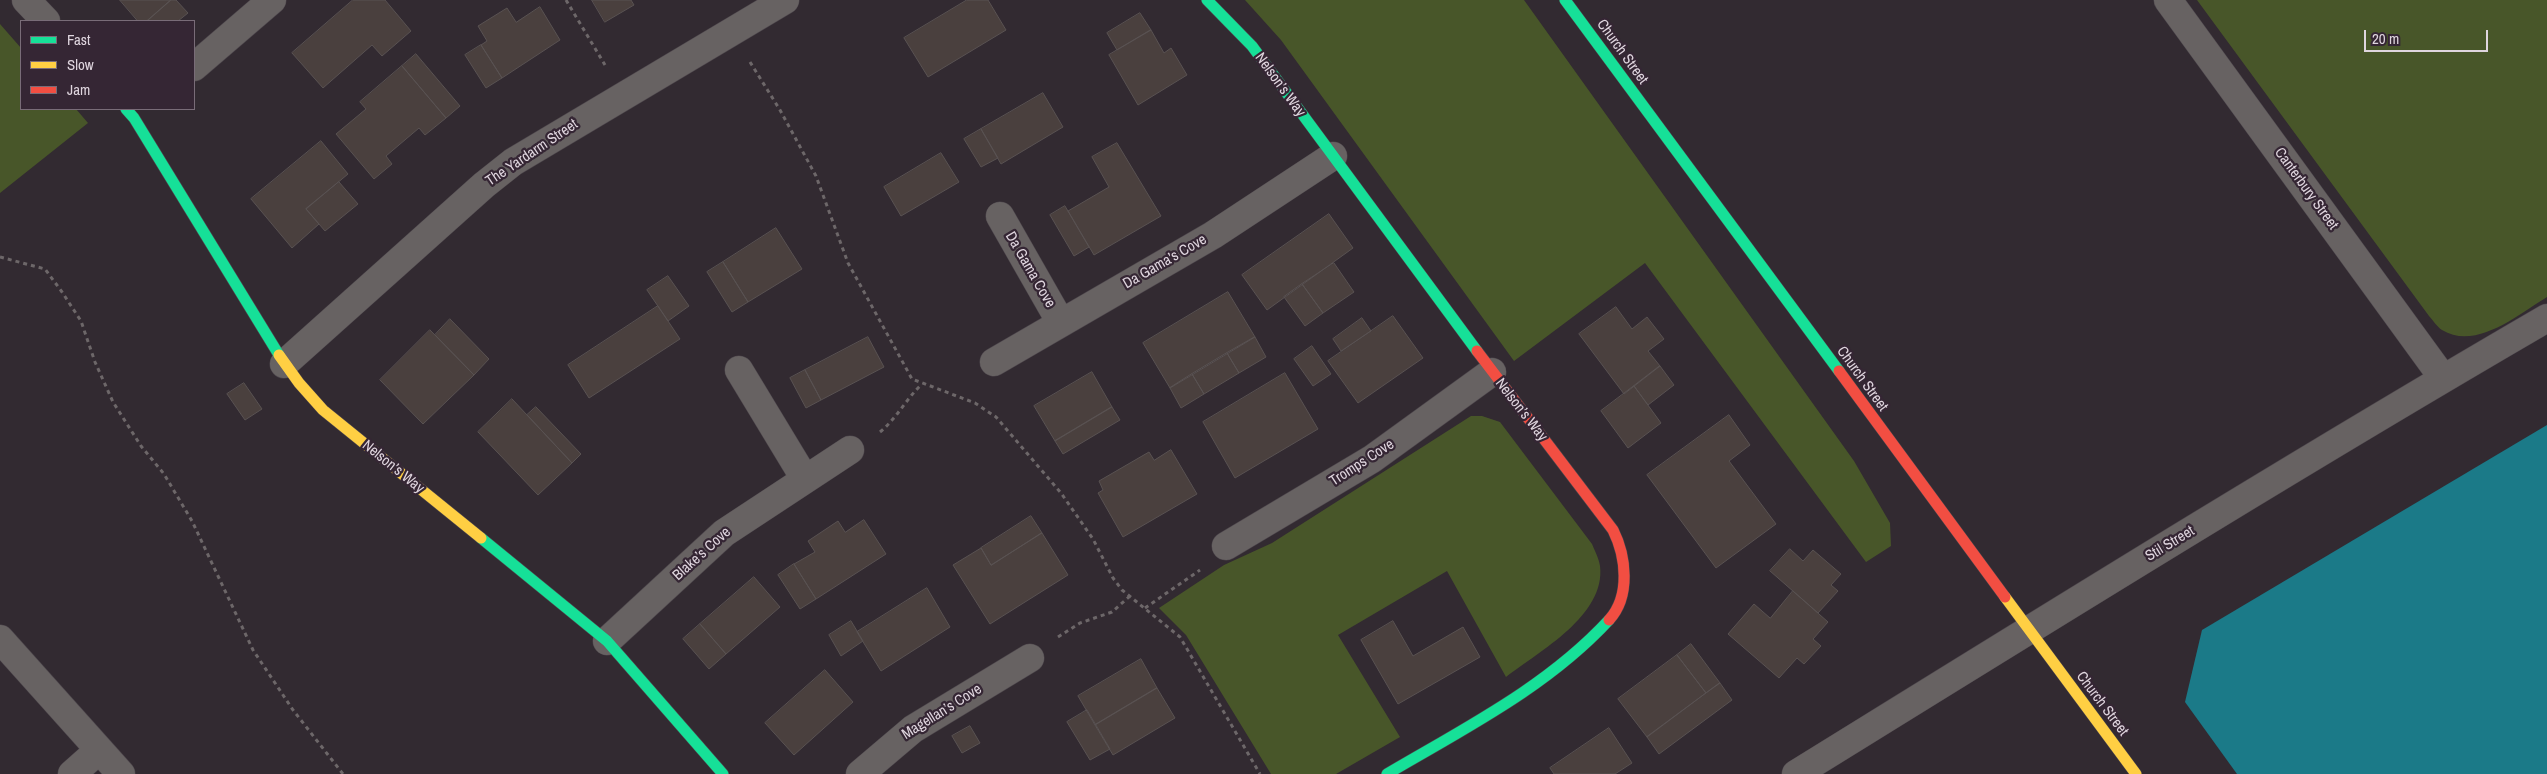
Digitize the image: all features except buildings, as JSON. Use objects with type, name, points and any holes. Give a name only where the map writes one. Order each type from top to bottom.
[{"type":"street","points":[[26,0],[45,20]]},
{"type":"street","points":[[195,66],[272,0]]},
{"type":"street","name":"The Yardarm Street","points":[[284,364],[484,185],[538,145],[785,0]]},
{"type":"street","name":"Nelson’s Way","points":[[1207,0],[1252,46],[1492,372],[1613,530],[1624,559],[1625,576],[1621,597],[1612,617],[1597,633],[1522,695],[1387,774]]},
{"type":"street","name":"Church Street","points":[[1566,0],[2028,630],[2136,774]]},
{"type":"street","name":"Canterbury Street","points":[[2168,0],[2443,378]]},
{"type":"street","name":"Nelson’s Way","points":[[135,112],[284,364],[323,410],[607,641],[723,774]]},
{"type":"street","name":"Da Gama’s Cove","points":[[994,362],[1212,235],[1333,156]]},
{"type":"street","name":"Da Gama Cove","points":[[1000,216],[1060,323]]},
{"type":"street","name":"Stil Street","points":[[1796,774],[2028,630],[2443,378],[2547,318]]},
{"type":"street","points":[[739,370],[805,478]]},
{"type":"street","name":"Tromps Cove","points":[[1226,546],[1372,459],[1492,372]]},
{"type":"street","name":"Blake’s Cove","points":[[607,641],[724,533],[850,450]]},
{"type":"street","points":[[0,639],[120,774]]},
{"type":"street","name":"Magellan’s Cove","points":[[860,774],[913,729],[1030,658]]},
{"type":"street","points":[[72,774],[99,750]]},
{"type":"path","points":[[566,0],[623,96]]},
{"type":"path","points":[[732,32],[780,110],[816,176],[853,271],[912,379],[975,403],[996,417],[1061,493],[1093,539],[1113,578],[1130,596],[1180,637],[1260,774]]},
{"type":"path","points":[[0,257],[44,269],[62,292],[81,321],[95,362],[113,402],[141,446],[164,474],[192,521],[253,650],[293,710],[343,774]]},
{"type":"path","points":[[850,450],[870,441],[890,424],[909,396],[922,384]]},
{"type":"path","points":[[1145,608],[1221,558],[1226,546]]},
{"type":"path","points":[[1030,658],[1080,623],[1112,612],[1130,596]]},
{"type":"green space","points":[[1245,0],[1524,0],[1854,461],[1890,523],[1891,546],[1866,562],[1645,263],[1514,361],[1281,40]]},
{"type":"green space","points":[[2197,0],[2547,0],[2547,297],[2497,328],[2483,333],[2469,336],[2455,335],[2440,329]]},
{"type":"green space","points":[[0,24],[20,47],[20,110],[77,110],[88,123],[0,193]]},
{"type":"green space","points":[[1471,416],[1482,416],[1500,422],[1592,544],[1600,566],[1599,584],[1593,600],[1582,616],[1568,630],[1506,677],[1447,571],[1338,635],[1400,737],[1336,774],[1271,774],[1186,635],[1159,608],[1224,565],[1272,543]]},
{"type":"water","points":[[2547,425],[2547,774],[2237,774],[2185,702],[2202,630]]},
{"type":"traffic: fast","points":[[1207,0],[1252,46],[1477,351]]},
{"type":"traffic: fast","points":[[1565,0],[1839,371]]},
{"type":"traffic: fast","points":[[127,110],[134,118],[279,355]]},
{"type":"traffic: fast","points":[[481,538],[607,641],[723,774]]},
{"type":"traffic: fast","points":[[1387,774],[1475,723],[1532,686],[1585,644],[1609,620]]},
{"type":"traffic: slow","points":[[279,355],[299,383],[323,410],[481,538]]},
{"type":"traffic: slow","points":[[2005,597],[2136,774]]},
{"type":"traffic: jam","points":[[1477,351],[1613,530],[1621,552],[1624,576],[1621,599],[1609,620]]},
{"type":"traffic: jam","points":[[1839,371],[2005,597]]}]
